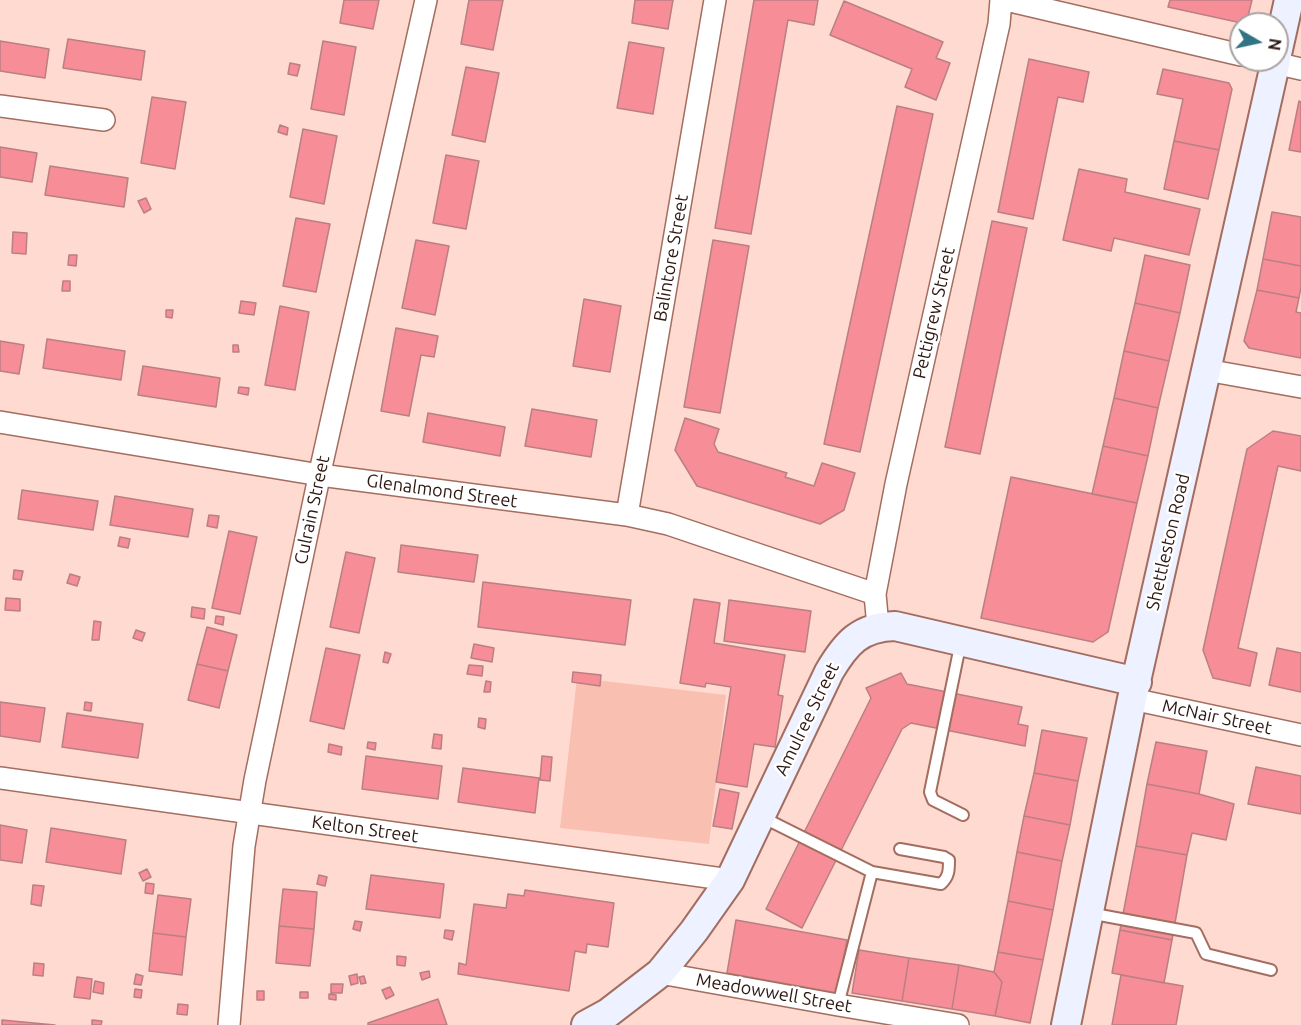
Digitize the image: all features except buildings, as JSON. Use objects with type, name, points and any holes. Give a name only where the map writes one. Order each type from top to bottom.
[{"type":"street","name":"Culrain Street","points":[[229,1025],[244,846],[249,813],[320,475],[426,0]]},
{"type":"street","name":"Balintore Street","points":[[627,515],[715,0]]},
{"type":"street","name":"Pettigrew Street","points":[[878,627],[875,594],[905,440],[999,24],[1001,0]]},
{"type":"street","points":[[1006,0],[1229,52]]},
{"type":"street","name":"Shettleston Road","points":[[1065,1025],[1134,691],[1275,72]]},
{"type":"street","points":[[0,106],[104,120]]},
{"type":"street","points":[[1206,370],[1301,387]]},
{"type":"street","name":"Glenalmond Street","points":[[0,422],[320,475],[627,515],[668,524],[875,594]]},
{"type":"street","points":[[878,627],[895,626],[961,641],[1134,691]]},
{"type":"street","name":"Amulree Street","points":[[586,1025],[608,1013],[660,973],[694,931],[730,880],[838,656],[862,634],[878,627]]},
{"type":"street","name":"McNair Street","points":[[1134,691],[1301,735]]},
{"type":"street","name":"Kelton Street","points":[[0,778],[730,880]]},
{"type":"street","name":"Meadowwell Street","points":[[660,973],[958,1025]]},
{"type":"lane","points":[[961,641],[930,792],[933,800],[963,814]]},
{"type":"lane","points":[[760,816],[872,872],[941,884],[947,879],[949,860],[944,857],[900,849]]},
{"type":"lane","points":[[838,1005],[872,872]]},
{"type":"lane","points":[[1089,912],[1196,933],[1206,954],[1272,970]]},
{"type":"shaded area","points":[[577,678],[726,695],[709,844],[560,828]]}]
